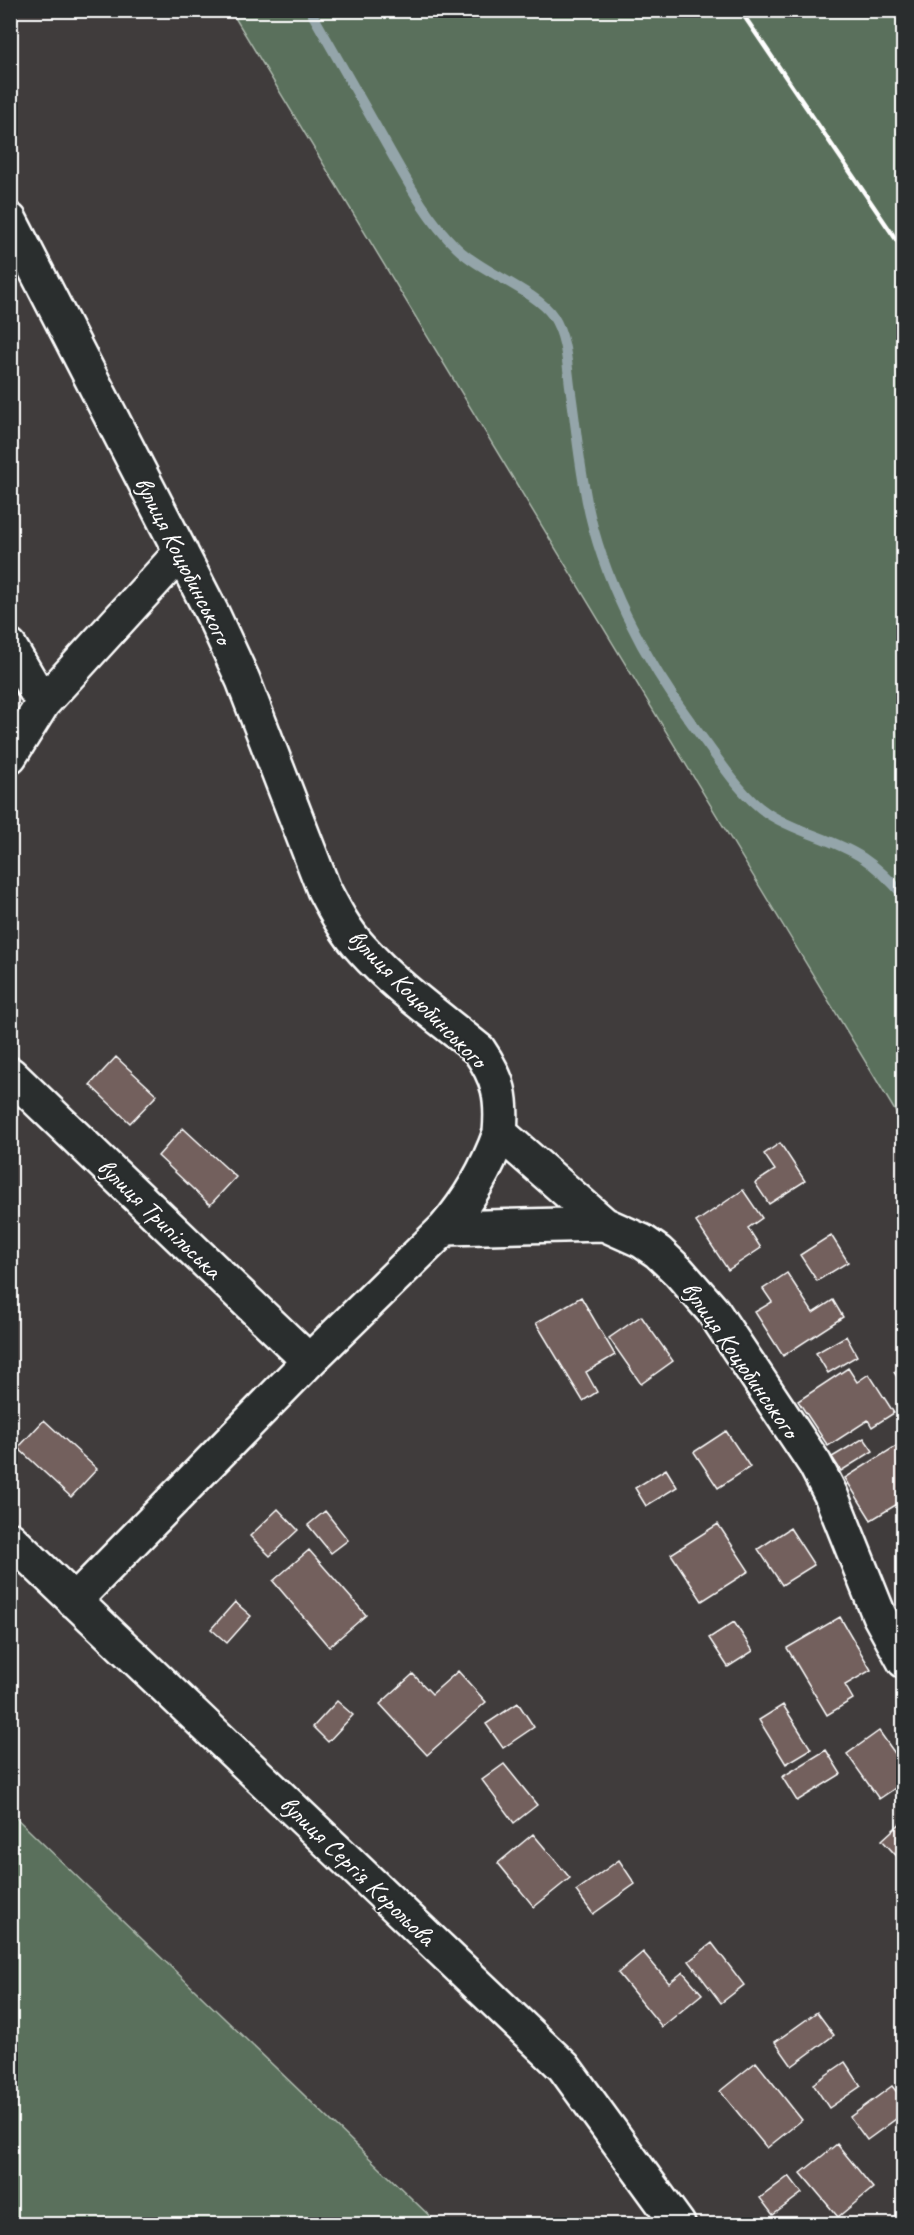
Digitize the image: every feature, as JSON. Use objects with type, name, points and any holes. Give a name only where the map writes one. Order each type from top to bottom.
[{"type":"street","name":"вулиця Коцюбинського","points":[[10,220],[181,552],[243,680],[324,890],[334,910],[361,948],[380,967],[479,1050],[491,1067],[498,1086],[502,1109],[500,1133],[604,1224],[642,1241],[658,1252],[713,1311],[815,1464],[831,1495],[879,1615],[903,1662]]},
{"type":"street","points":[[10,756],[43,703],[181,552]]},
{"type":"street","points":[[10,647],[43,703]]},
{"type":"street","name":"вулиця Трипільська","points":[[10,1074],[309,1361]]},
{"type":"street","points":[[74,1601],[309,1361],[444,1228],[463,1207],[479,1182],[491,1159],[500,1133]]},
{"type":"street","points":[[444,1228],[604,1224]]},
{"type":"street","name":"вулиця Сергія Корольова","points":[[12,1543],[564,2067],[678,2224]]},
{"type":"green space","points":[[231,11],[903,11],[903,1124]]},
{"type":"green space","points":[[11,1813],[438,2224],[11,2224]]},
{"type":"building","points":[[116,1057],[157,1095],[130,1123],[90,1085]]},
{"type":"building","points":[[183,1128],[236,1177],[210,1205],[158,1156]]},
{"type":"building","points":[[780,1143],[805,1181],[769,1204],[755,1183],[775,1170],[764,1154]]},
{"type":"building","points":[[743,1190],[762,1218],[748,1228],[761,1248],[728,1270],[696,1222]]},
{"type":"building","points":[[831,1235],[848,1262],[817,1281],[800,1255]]},
{"type":"building","points":[[787,1273],[813,1313],[833,1300],[843,1317],[783,1356],[755,1312],[772,1302],[763,1289]]},
{"type":"building","points":[[581,1297],[615,1355],[586,1372],[597,1392],[583,1401],[536,1323]]},
{"type":"building","points":[[641,1316],[673,1361],[641,1384],[609,1338]]},
{"type":"building","points":[[846,1336],[857,1356],[828,1373],[816,1353]]},
{"type":"building","points":[[904,1366],[904,1388],[894,1372]]},
{"type":"building","points":[[848,1368],[857,1382],[869,1374],[894,1413],[872,1427],[868,1420],[828,1446],[798,1401]]},
{"type":"building","points":[[44,1420],[97,1469],[71,1497],[18,1448]]},
{"type":"building","points":[[726,1431],[750,1467],[718,1488],[694,1452]]},
{"type":"building","points":[[864,1438],[873,1451],[841,1471],[832,1457]]},
{"type":"building","points":[[904,1441],[904,1500],[871,1520],[845,1478]]},
{"type":"building","points":[[666,1469],[677,1487],[646,1506],[635,1488]]},
{"type":"building","points":[[278,1509],[298,1530],[270,1556],[250,1536]]},
{"type":"building","points":[[325,1511],[348,1540],[331,1553],[308,1525]]},
{"type":"building","points":[[718,1524],[749,1571],[702,1601],[671,1554]]},
{"type":"building","points":[[790,1528],[814,1565],[782,1585],[758,1549]]},
{"type":"building","points":[[309,1550],[366,1615],[329,1647],[273,1581]]},
{"type":"building","points":[[235,1602],[251,1616],[227,1643],[211,1629]]},
{"type":"building","points":[[840,1617],[871,1670],[845,1685],[853,1699],[827,1715],[787,1648]]},
{"type":"building","points":[[734,1622],[753,1651],[728,1667],[709,1638]]},
{"type":"building","points":[[458,1671],[486,1702],[427,1755],[380,1704],[413,1674],[432,1694]]},
{"type":"building","points":[[337,1701],[353,1715],[328,1742],[313,1727]]},
{"type":"building","points":[[518,1703],[534,1727],[503,1748],[486,1724]]},
{"type":"building","points":[[783,1705],[811,1749],[786,1764],[759,1720]]},
{"type":"building","points":[[879,1731],[904,1766],[904,1782],[879,1799],[847,1754]]},
{"type":"building","points":[[826,1750],[841,1774],[797,1801],[782,1777]]},
{"type":"building","points":[[504,1764],[537,1805],[514,1823],[482,1780]]},
{"type":"building","points":[[904,1820],[904,1864],[882,1840]]},
{"type":"building","points":[[533,1834],[570,1878],[534,1907],[498,1863]]},
{"type":"building","points":[[619,1860],[635,1884],[593,1914],[576,1891]]},
{"type":"building","points":[[712,1943],[744,1985],[721,2003],[689,1961]]},
{"type":"building","points":[[643,1952],[669,1983],[683,1972],[702,1994],[662,2027],[618,1973]]},
{"type":"building","points":[[817,2012],[834,2035],[792,2066],[775,2042]]},
{"type":"building","points":[[756,2062],[802,2120],[767,2148],[720,2091]]},
{"type":"building","points":[[845,2062],[861,2086],[829,2108],[813,2084]]},
{"type":"building","points":[[892,2086],[904,2101],[904,2113],[867,2140],[850,2117]]},
{"type":"building","points":[[837,2144],[873,2188],[838,2217],[801,2173]]},
{"type":"building","points":[[789,2176],[802,2193],[773,2215],[760,2198]]},
{"type":"waterway","points":[[310,10],[409,184],[436,224],[467,257],[521,289],[553,316],[561,332],[565,349],[584,485],[600,551],[626,615],[678,705],[730,776],[757,805],[779,820],[840,845],[863,858],[904,896]]},
{"type":"railway","points":[[740,10],[904,251]]}]
